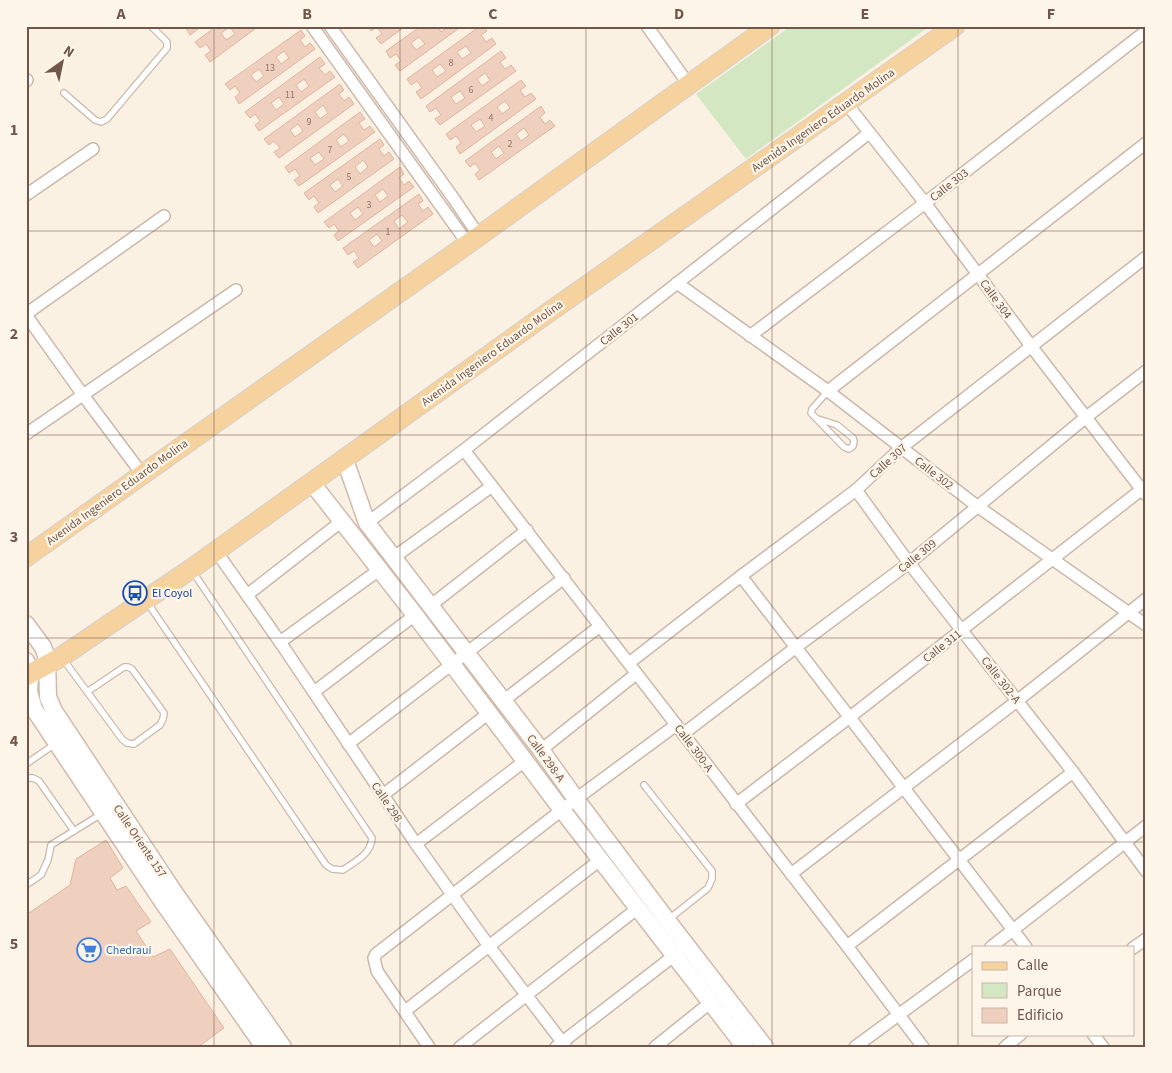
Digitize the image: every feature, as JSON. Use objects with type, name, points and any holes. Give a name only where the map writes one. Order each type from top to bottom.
[{"type":"main road","name":"Avenida Ingeniero Eduardo Molina","points":[[28,670],[55,661],[191,569],[545,315],[956,26]]},
{"type":"main road","name":"Avenida Ingeniero Eduardo Molina","points":[[26,557],[689,85],[759,29]]},
{"type":"street","points":[[312,26],[473,240]]},
{"type":"street","points":[[330,26],[454,199],[473,240]]},
{"type":"street","points":[[647,26],[689,85]]},
{"type":"street","name":"Calle 303","points":[[750,336],[1146,31]]},
{"type":"street","name":"Calle 304","points":[[846,104],[925,203],[1085,418],[1144,490]]},
{"type":"street","name":"Calle 301","points":[[367,523],[464,450],[869,132]]},
{"type":"street","points":[[828,391],[1146,143]]},
{"type":"street","points":[[26,195],[93,149]]},
{"type":"street","points":[[142,474],[26,314],[164,216]]},
{"type":"street","name":"Calle 307","points":[[629,663],[856,490],[901,448],[1146,257]]},
{"type":"street","name":"Calle 302","points":[[677,283],[828,391],[977,506],[1146,624]]},
{"type":"street","points":[[26,434],[236,290]]},
{"type":"street","name":"Calle 309","points":[[684,734],[794,648],[909,562],[1085,418],[1146,371]]},
{"type":"street","name":"Calle 300-A","points":[[464,450],[923,1047]]},
{"type":"street","name":"Calle 298-A","points":[[345,460],[367,523],[541,750],[667,920],[681,951],[711,1002],[745,1047]]},
{"type":"street","name":"Calle 298-A","points":[[312,483],[638,908],[681,951],[765,1047]]},
{"type":"street","points":[[393,558],[492,486]]},
{"type":"street","name":"Calle 302-A","points":[[856,490],[909,562],[1073,772],[1146,871]]},
{"type":"street","name":"Calle 311","points":[[736,804],[1144,490]]},
{"type":"street","points":[[246,595],[342,521]]},
{"type":"street","points":[[430,606],[527,530]]},
{"type":"street","name":"Calle 298","points":[[216,551],[280,642],[416,844],[562,1045]]},
{"type":"street","points":[[280,642],[380,570]]},
{"type":"street","points":[[741,576],[794,648],[850,717],[1025,946]]},
{"type":"street","points":[[348,744],[564,578]]},
{"type":"street","points":[[791,874],[1146,599]]},
{"type":"street","points":[[314,692],[415,615]]},
{"type":"street","name":"Calle Oriente 157","points":[[26,624],[42,647],[55,661],[48,697],[54,711],[168,897],[264,1047]]},
{"type":"street","points":[[503,701],[600,626]]},
{"type":"street","name":"Calle Oriente 157","points":[[28,670],[29,692],[34,709],[103,813],[283,1047]]},
{"type":"street","points":[[541,750],[636,674]]},
{"type":"street","points":[[383,795],[488,713]]},
{"type":"street","points":[[429,1047],[377,971],[374,958],[381,950],[576,799],[676,725]]},
{"type":"street","points":[[416,844],[526,760]]},
{"type":"street","points":[[847,946],[1073,772]]},
{"type":"street","points":[[992,946],[1146,826]]},
{"type":"street","points":[[405,1012],[600,860]]},
{"type":"street","points":[[460,1047],[638,908]]},
{"type":"street","points":[[1134,947],[1146,939]]},
{"type":"street","points":[[562,1045],[681,951]]},
{"type":"street","points":[[855,1047],[972,961]]},
{"type":"street","points":[[655,1047],[711,1002]]},
{"type":"street","points":[[1005,1047],[1019,1036]]},
{"type":"street","points":[[1095,1036],[1103,1047]]},
{"type":"lane","points":[[64,93],[95,120],[101,122],[107,119],[167,48],[165,39],[151,26]]},
{"type":"lane","points":[[818,419],[838,425],[853,438],[853,446],[848,449],[844,447],[818,419],[811,411],[828,391]]},
{"type":"lane","points":[[146,600],[326,865],[332,869],[343,870],[368,852],[372,845],[372,838],[191,569]]},
{"type":"lane","points":[[55,661],[87,692],[127,743],[134,744],[160,725],[164,719],[164,713],[132,669],[128,667],[124,667],[87,692]]},
{"type":"lane","points":[[26,764],[57,743]]},
{"type":"lane","points":[[26,778],[33,778],[39,781],[74,831]]},
{"type":"lane","points":[[644,785],[712,871],[712,879],[708,888],[667,920]]},
{"type":"lane","points":[[26,885],[40,876],[48,860],[52,845],[103,813]]},
{"type":"green space","points":[[791,26],[930,26],[746,159],[696,94]]},
{"type":"building","points":[[189,26],[202,26],[190,35],[186,28]]},
{"type":"building","points":[[217,26],[259,26],[210,62],[205,55],[211,51],[206,44],[200,48],[195,42]],"holes":[[[230,27],[235,34],[226,40],[221,33]]]},
{"type":"building","points":[[368,26],[406,26],[381,44],[376,38],[382,34],[377,27],[371,31]]},
{"type":"building","points":[[421,26],[438,26],[441,32],[449,26],[462,26],[400,71],[395,65],[401,61],[396,54],[390,58],[386,51]],"holes":[[[419,37],[425,44],[416,50],[411,43]]]},
{"type":"building","points":[[480,26],[483,26],[487,31],[481,35],[486,42],[492,38],[496,44],[421,99],[416,92],[422,88],[417,81],[411,85],[407,79]],"holes":[[[466,46],[471,53],[462,59],[457,52]],[[440,64],[446,71],[437,77],[432,70]]]},
{"type":"building","points":[[301,30],[305,36],[300,40],[305,47],[310,43],[315,49],[239,104],[235,97],[240,93],[235,86],[230,90],[225,84]],"holes":[[[284,51],[289,58],[281,64],[276,57]],[[259,69],[264,76],[256,82],[251,75]]]},
{"type":"building","points":[[501,51],[506,58],[500,62],[505,69],[511,65],[516,71],[440,125],[435,119],[441,115],[436,108],[430,112],[426,106]],"holes":[[[485,73],[490,80],[482,86],[477,79]],[[460,91],[465,98],[456,104],[451,97]]]},
{"type":"building","points":[[320,57],[325,64],[319,68],[325,75],[330,71],[335,77],[259,131],[255,125],[260,121],[255,114],[250,118],[245,112]],"holes":[[[304,79],[309,86],[301,92],[296,85]],[[279,97],[284,104],[276,110],[271,103]]]},
{"type":"building","points":[[521,80],[526,86],[520,90],[525,97],[531,93],[536,99],[460,154],[456,147],[461,143],[456,136],[450,140],[446,134]],"holes":[[[505,101],[510,108],[502,114],[497,107]],[[480,119],[485,126],[476,132],[471,125]]]},
{"type":"building","points":[[340,84],[344,90],[339,94],[344,101],[349,97],[354,104],[279,158],[274,152],[280,148],[274,141],[269,145],[264,139]],"holes":[[[323,105],[328,113],[320,119],[315,112]],[[298,124],[303,131],[295,137],[290,130]]]},
{"type":"building","points":[[541,106],[545,113],[540,117],[545,124],[550,120],[555,126],[479,180],[475,174],[480,170],[475,163],[470,167],[465,161]],"holes":[[[524,128],[529,135],[521,141],[516,134]],[[499,146],[504,153],[496,159],[491,152]]]},
{"type":"building","points":[[360,112],[365,119],[359,123],[364,130],[370,126],[375,132],[299,186],[294,180],[300,176],[295,169],[289,173],[285,167]],"holes":[[[344,134],[349,141],[341,147],[336,140]],[[319,152],[324,159],[315,165],[310,158]]]},
{"type":"building","points":[[380,139],[384,145],[379,149],[384,156],[389,152],[394,159],[318,213],[314,207],[319,203],[314,196],[309,200],[304,193]],"holes":[[[363,160],[368,167],[360,174],[355,167]],[[338,179],[343,186],[335,192],[330,185]]]},
{"type":"building","points":[[400,167],[404,174],[399,178],[404,185],[409,181],[414,187],[338,241],[334,235],[339,231],[334,224],[329,228],[324,222]],"holes":[[[383,189],[388,196],[380,202],[375,195]],[[358,207],[363,214],[355,220],[350,213]]]},
{"type":"building","points":[[419,194],[423,201],[418,204],[423,211],[428,207],[433,214],[358,268],[353,262],[359,258],[354,251],[348,255],[343,248]],"holes":[[[402,215],[408,222],[399,229],[394,221]],[[377,234],[382,241],[374,247],[369,240]]]},
{"type":"building","points":[[106,840],[123,868],[110,878],[117,890],[126,886],[151,922],[136,931],[153,957],[170,949],[224,1028],[198,1047],[26,1047],[26,915],[70,885],[76,859]]},
{"type":"place","name":"El Coyol","points":[[135,593]]},
{"type":"place","name":"Chedraui","points":[[89,950]]}]
